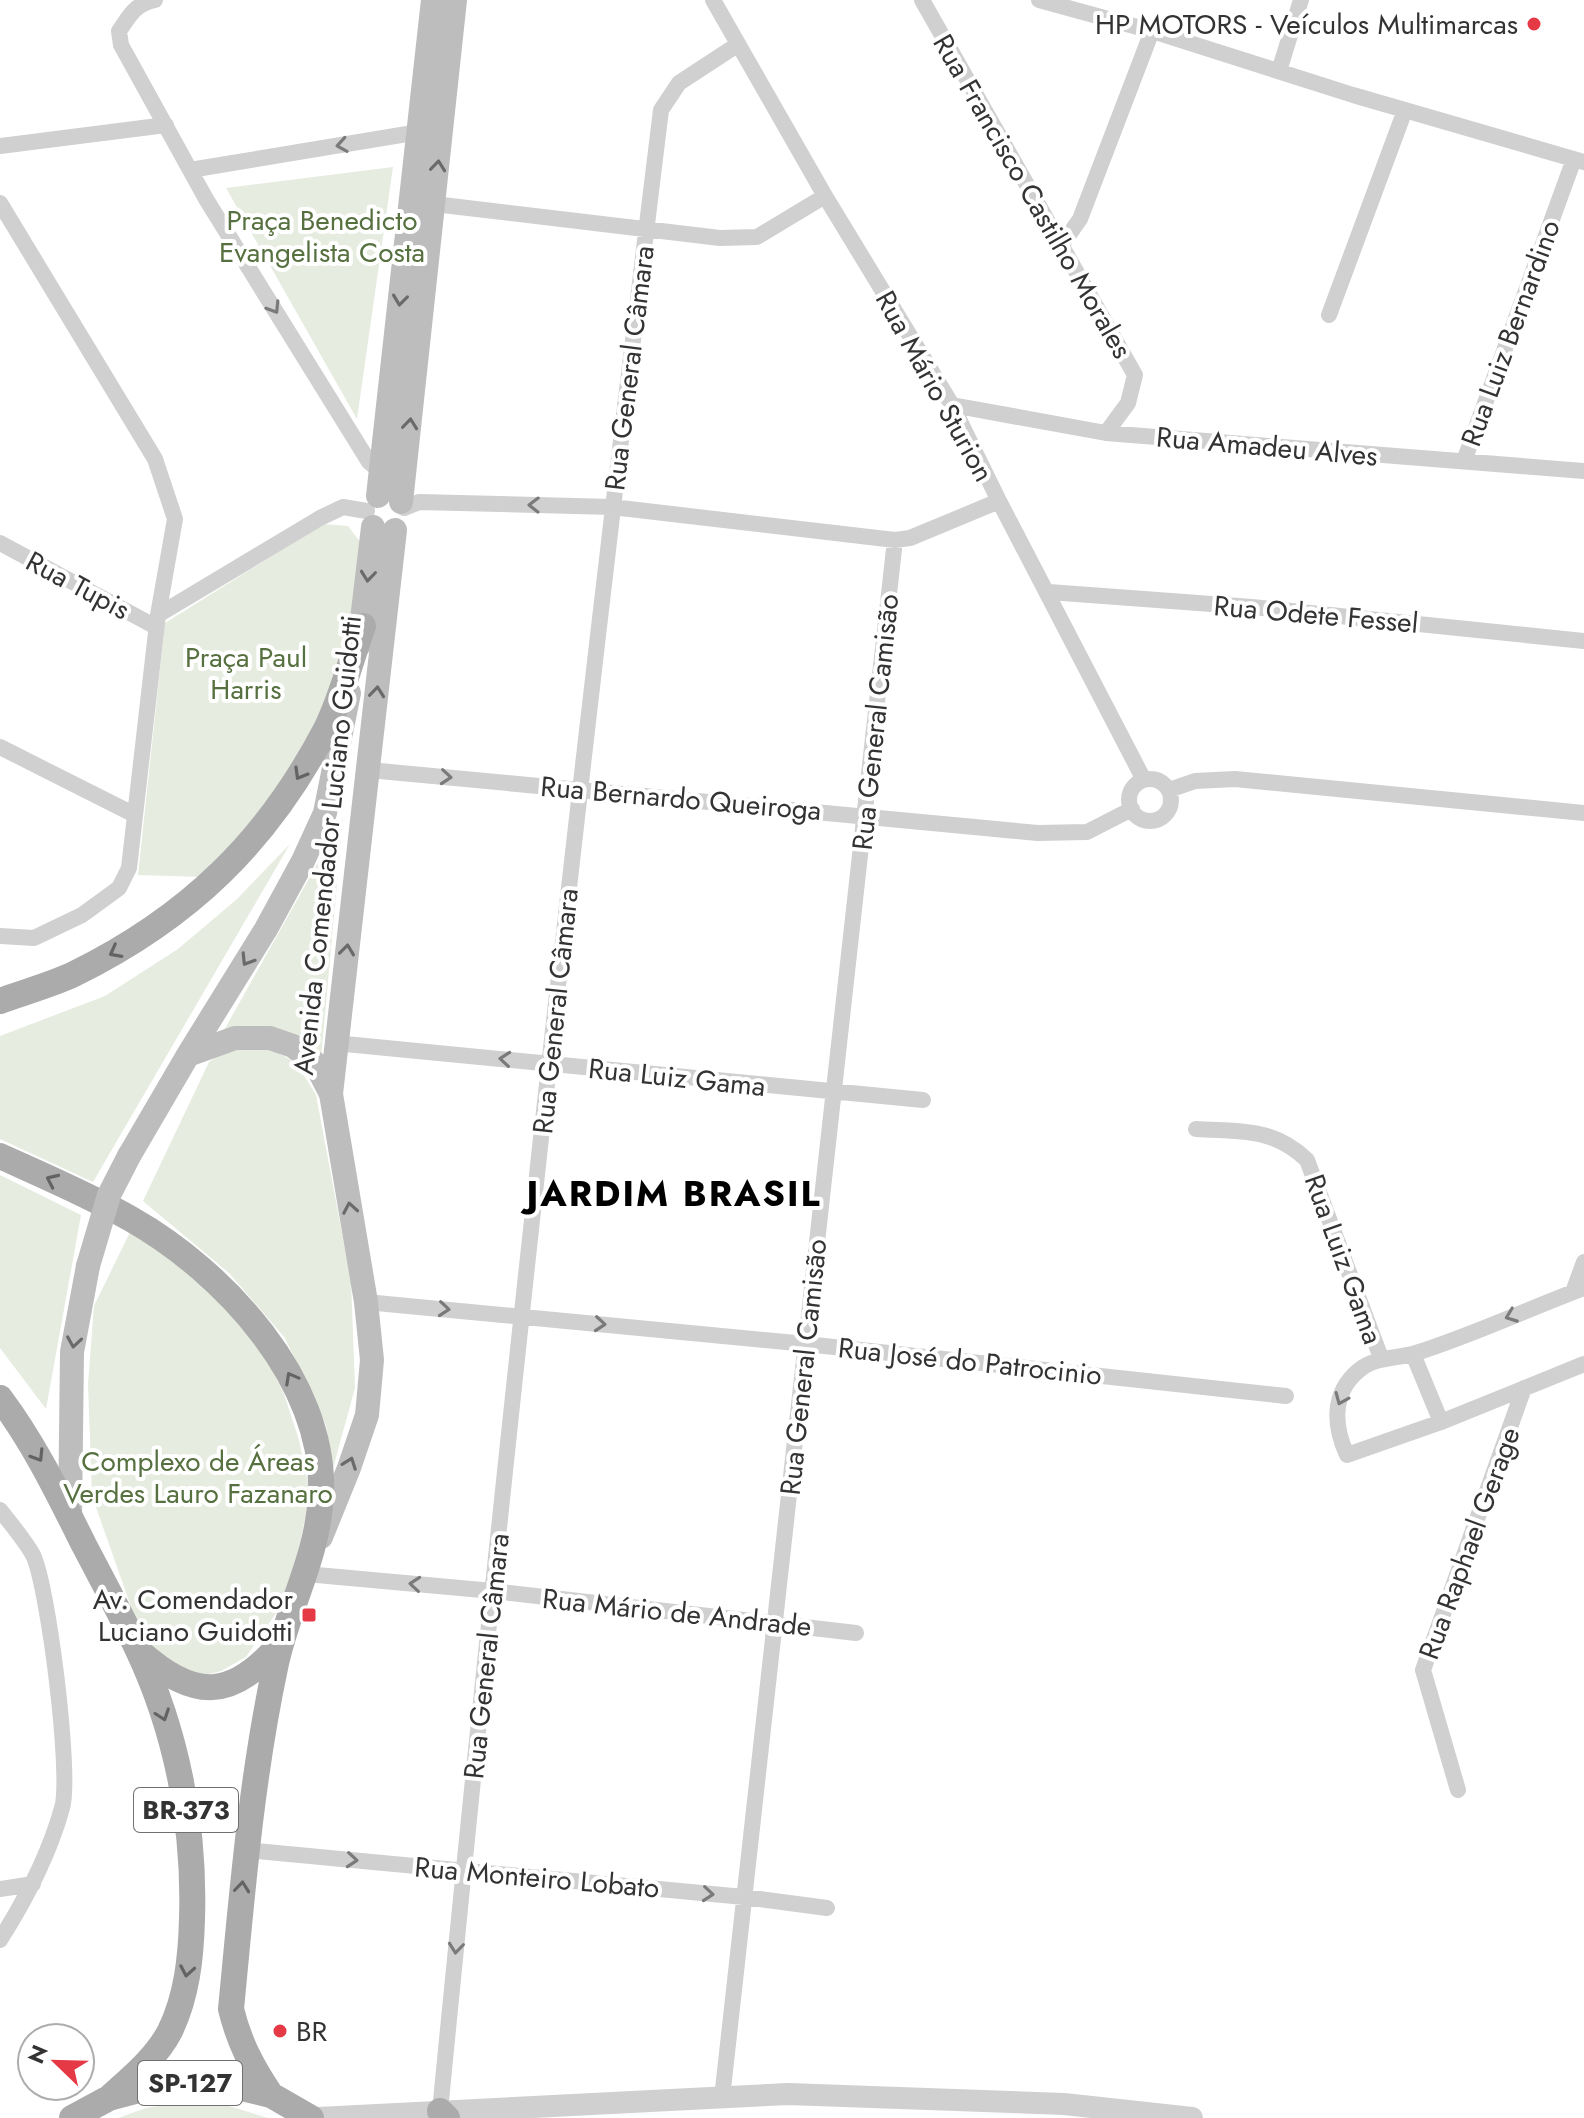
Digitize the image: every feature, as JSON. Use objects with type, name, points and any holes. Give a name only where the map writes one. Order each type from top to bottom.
[{"type":"main road","name":"Avenida Comendador Luciano Guidotti","points":[[271,2095],[251,2066],[238,2038],[231,2009],[259,1744],[280,1644],[367,1415],[372,1360],[366,1302],[331,1094],[369,770],[386,512],[379,470],[433,0]]},
{"type":"main road","name":"Avenida Comendador Luciano Guidotti","points":[[109,2098],[147,2063],[169,2033],[183,1997],[191,1950],[193,1873],[184,1795],[166,1722],[138,1650],[70,1518],[72,1352],[88,1266],[109,1195],[188,1055],[266,929],[325,813],[386,512],[434,204],[455,0]]},
{"type":"main road","points":[[0,1001],[71,975],[135,942],[193,899],[245,850],[290,792],[327,726],[363,626]]},
{"type":"main road","points":[[188,1055],[235,1038],[270,1038],[293,1046],[315,1063],[331,1094]]},
{"type":"main road","name":"BR-373","points":[[0,1156],[87,1196],[152,1233],[216,1281],[263,1335],[294,1381],[314,1434],[321,1493],[308,1568]]},
{"type":"main road","name":"BR-373","points":[[0,1398],[45,1467],[70,1518]]},
{"type":"main road","points":[[138,1650],[179,1681],[201,1688],[224,1686],[236,1681],[259,1666],[280,1644]]},
{"type":"main road","name":"SP-127","points":[[72,2118],[109,2098],[162,2084],[217,2082],[271,2095],[311,2118]]},
{"type":"street","points":[[155,0],[140,3],[133,12],[119,31],[121,45],[190,170],[369,462],[379,470]]},
{"type":"street","name":"Rua Mário Sturion","points":[[713,0],[825,196],[952,405],[1144,780]]},
{"type":"street","name":"Rua Francisco Castilho Morales","points":[[922,0],[1135,375],[1128,403],[1106,433]]},
{"type":"street","points":[[1039,0],[1579,160]]},
{"type":"street","points":[[1279,71],[1301,0]]},
{"type":"street","points":[[1061,246],[1080,219],[1152,31]]},
{"type":"street","name":"Rua General Câmara","points":[[444,2114],[463,1871],[549,1063],[661,110],[679,83],[737,45]]},
{"type":"street","points":[[1329,315],[1405,110]]},
{"type":"street","points":[[0,146],[166,125]]},
{"type":"street","points":[[190,170],[419,132]]},
{"type":"street","name":"Rua Luiz Bernardino","points":[[1464,461],[1579,160]]},
{"type":"street","points":[[434,204],[720,238],[757,237],[825,196]]},
{"type":"street","points":[[0,203],[155,459],[175,519],[157,621],[129,868],[119,888],[82,915],[34,938],[0,936]]},
{"type":"street","name":"Rua Amadeu Alves","points":[[952,405],[1106,433],[1584,471]]},
{"type":"street","points":[[157,621],[320,518],[343,507],[386,512],[419,502],[612,507],[895,540],[910,538],[999,501]]},
{"type":"street","name":"Rua General Camisão","points":[[722,2098],[895,540]]},
{"type":"street","name":"Rua Tupis","points":[[0,543],[157,621]]},
{"type":"street","name":"Rua Odete Fessel","points":[[1049,592],[1252,607],[1584,641]]},
{"type":"street","points":[[0,747],[135,815]]},
{"type":"street","name":"Rua Bernardo Queiroga","points":[[369,770],[1038,833],[1087,832],[1132,809]]},
{"type":"street","points":[[1169,790],[1195,781],[1235,779],[1584,813]]},
{"type":"street","points":[[1158,780],[1169,790],[1168,811],[1156,820],[1142,819],[1132,809],[1130,795],[1137,783],[1158,780]]},
{"type":"street","name":"Rua Luiz Gama","points":[[335,1043],[923,1100]]},
{"type":"street","name":"Rua Luiz Gama","points":[[1196,1129],[1269,1135],[1291,1145],[1307,1160],[1381,1358],[1357,1371],[1345,1389],[1336,1412],[1337,1435],[1347,1455],[1441,1422]]},
{"type":"street","points":[[1381,1358],[1413,1354],[1578,1290],[1584,1262]]},
{"type":"street","name":"Rua José do Patrocinio","points":[[366,1302],[806,1344],[1286,1396]]},
{"type":"street","points":[[1413,1354],[1441,1422],[1584,1364]]},
{"type":"street","name":"Rua Raphael Gerage","points":[[1458,1790],[1423,1670],[1524,1388]]},
{"type":"street","points":[[0,1510],[33,1555],[44,1591],[65,1758],[64,1805],[33,1884],[0,1940]]},
{"type":"street","name":"Rua Mário de Andrade","points":[[308,1568],[856,1633]]},
{"type":"street","name":"Rua Monteiro Lobato","points":[[246,1850],[744,1897],[827,1908]]},
{"type":"street","points":[[0,1889],[33,1884]]},
{"type":"street","points":[[318,2118],[444,2114],[788,2094],[1064,2104],[1192,2118]]},
{"type":"green space","name":"Praça Benedicto Evangelista Costa","points":[[393,167],[357,419],[226,188]]},
{"type":"green space","name":"Praça Paul Harris","points":[[323,524],[348,526],[364,547],[354,630],[320,721],[267,812],[203,877],[138,875],[165,623]]},
{"type":"green space","points":[[343,818],[321,1058],[223,1032]]},
{"type":"green space","points":[[290,844],[93,1182],[0,1139],[0,1036],[105,996],[178,949],[236,900]]},
{"type":"green space","name":"Complexo de Áreas Verdes Lauro Fazanaro","points":[[255,1046],[286,1057],[304,1075],[316,1095],[351,1281],[355,1388],[333,1468],[326,1425],[285,1338],[229,1273],[143,1201],[209,1062],[226,1049]]},
{"type":"green space","name":"Complexo de Áreas Verdes Lauro Fazanaro","points":[[0,1175],[81,1215],[46,1409],[0,1348]]},
{"type":"green space","name":"Complexo de Áreas Verdes Lauro Fazanaro","points":[[131,1230],[219,1298],[262,1349],[284,1394],[299,1440],[310,1493],[297,1558],[281,1606],[246,1657],[221,1671],[202,1676],[174,1671],[141,1635],[92,1496],[88,1384],[94,1306]]},
{"type":"green space","points":[[181,2102],[219,2103],[268,2118],[118,2118],[146,2108]]},
{"type":"place","name":"HP MOTORS - Veículos Multimarcas","points":[[1534,24]]},
{"type":"place","name":"Av. Comendador Luciano Guidotti","points":[[309,1615]]},
{"type":"place","name":"BR","points":[[280,2031]]},
{"type":"district","name":"JARDIM BRASIL","points":[[674,1193]]}]
